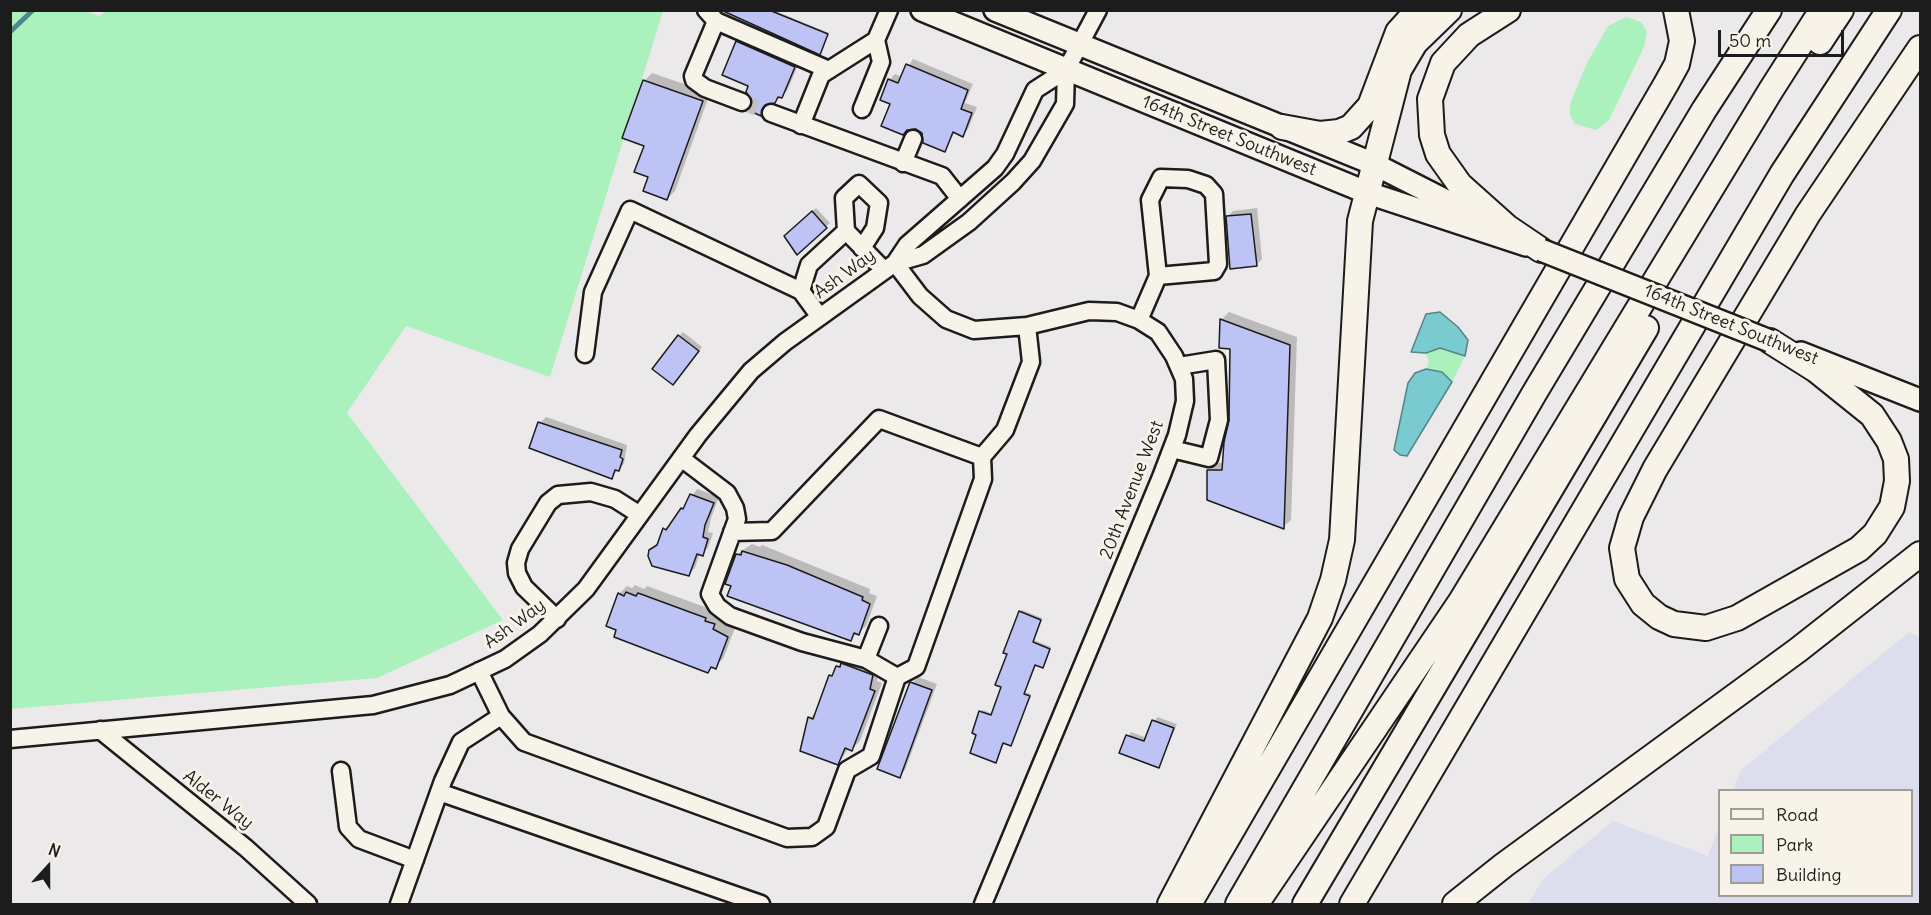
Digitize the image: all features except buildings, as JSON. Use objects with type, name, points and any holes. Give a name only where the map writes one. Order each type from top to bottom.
[{"type":"highway","points":[[1282,127],[1320,134],[1339,132],[1358,121],[1370,106],[1398,32],[1418,10]]},
{"type":"highway","points":[[1170,904],[1320,618],[1334,580],[1342,540],[1355,276],[1360,221],[1399,70],[1415,43],[1449,10]]},
{"type":"highway","points":[[1508,10],[1469,35],[1443,63],[1430,99],[1431,126],[1438,154],[1460,185],[1507,227],[1541,250]]},
{"type":"highway","points":[[1189,904],[1672,74],[1677,64],[1682,41],[1676,10]]},
{"type":"highway","points":[[1238,904],[1535,392],[1704,110],[1769,10]]},
{"type":"highway","points":[[1256,904],[1461,601],[1822,10]]},
{"type":"highway","points":[[1305,904],[1778,104],[1841,10]]},
{"type":"highway","points":[[1352,904],[1782,174],[1889,10]]},
{"type":"highway","points":[[1770,341],[1825,377],[1872,415],[1889,441],[1896,459],[1897,481],[1892,507],[1875,534],[1859,549],[1737,618],[1706,628],[1674,624],[1659,617],[1643,604],[1627,579],[1622,548],[1631,517],[1655,469],[1808,214],[1920,48]]},
{"type":"highway","points":[[1455,904],[1916,556]]},
{"type":"main road","name":"164th Street Southwest","points":[[922,10],[1368,193],[1541,250],[1920,400]]},
{"type":"main road","name":"164th Street Southwest","points":[[995,10],[1374,164],[1541,250]]},
{"type":"street","points":[[801,125],[821,75],[876,40],[889,10]]},
{"type":"street","name":"Ash Way","points":[[889,266],[923,255],[969,222],[997,199],[1032,161],[1065,104],[1066,70],[1098,10]]},
{"type":"street","points":[[742,102],[705,88],[693,76],[711,16],[829,70]]},
{"type":"street","points":[[862,109],[881,62],[876,40]]},
{"type":"street","name":"Ash Way","points":[[10,739],[373,705],[450,685],[505,659],[557,619],[586,589],[681,458],[751,371],[889,266],[907,245],[995,168],[1005,154],[1035,90],[1066,70]]},
{"type":"street","points":[[771,113],[942,177],[960,199]]},
{"type":"street","points":[[903,163],[913,139]]},
{"type":"street","points":[[1139,320],[1158,276],[1150,200],[1161,178],[1188,179],[1206,184],[1214,194],[1218,264],[1214,271],[1158,276]]},
{"type":"street","points":[[801,291],[809,265],[846,231],[844,198],[858,184],[879,203],[875,228],[862,248]]},
{"type":"street","points":[[585,354],[593,292],[630,210],[801,291],[819,317]]},
{"type":"street","name":"20th Avenue West","points":[[846,231],[862,248],[889,266],[946,319],[974,330],[1026,326],[1089,310],[1117,312],[1139,320],[1158,332],[1179,366],[1184,379],[1185,401],[1172,449],[983,904]]},
{"type":"street","points":[[479,671],[501,716],[524,742],[787,838],[812,837],[826,827],[847,770],[871,756],[897,677],[916,667],[983,479],[982,458],[1005,430],[1030,362],[1026,326]]},
{"type":"street","points":[[1172,449],[1209,458],[1219,420],[1216,360],[1179,366]]},
{"type":"street","points":[[732,532],[772,531],[879,419],[982,458]]},
{"type":"street","points":[[681,458],[727,493],[735,507],[737,519],[710,594],[717,606],[730,616],[802,642],[866,659],[897,677]]},
{"type":"street","points":[[557,619],[524,586],[517,573],[516,563],[520,549],[548,502],[558,495],[591,492],[615,500],[640,514]]},
{"type":"street","points":[[866,659],[879,626]]},
{"type":"street","points":[[399,904],[439,792],[461,742],[501,716]]},
{"type":"street","name":"Alder Way","points":[[100,730],[246,848],[308,904]]},
{"type":"street","points":[[341,771],[348,827],[358,839],[415,860]]},
{"type":"street","points":[[439,792],[761,904]]},
{"type":"shaded area","points":[[1909,632],[1920,637],[1920,904],[1528,904],[1543,879],[1613,821],[1708,856],[1718,829],[1718,897],[1913,897],[1913,789],[1733,789],[1741,770]]},
{"type":"green space","points":[[107,10],[663,11],[550,377],[406,326],[347,413],[503,620],[377,678],[11,709],[11,11],[87,11],[99,16]]},
{"type":"green space","points":[[1626,17],[1641,22],[1647,32],[1644,47],[1609,120],[1596,130],[1575,124],[1570,115],[1570,104],[1587,63],[1608,26]]},
{"type":"green space","points":[[1440,348],[1465,356],[1452,382],[1442,372],[1426,369],[1429,362],[1426,353]]},
{"type":"water","points":[[1440,312],[1458,327],[1468,340],[1465,356],[1440,348],[1426,353],[1411,352],[1426,314]]},
{"type":"water","points":[[1426,369],[1442,372],[1452,382],[1407,456],[1400,455],[1394,450],[1408,383],[1415,373]]},
{"type":"waterway","points":[[10,32],[33,10]]},
{"type":"tunnel","points":[[742,102],[771,113]]}]
